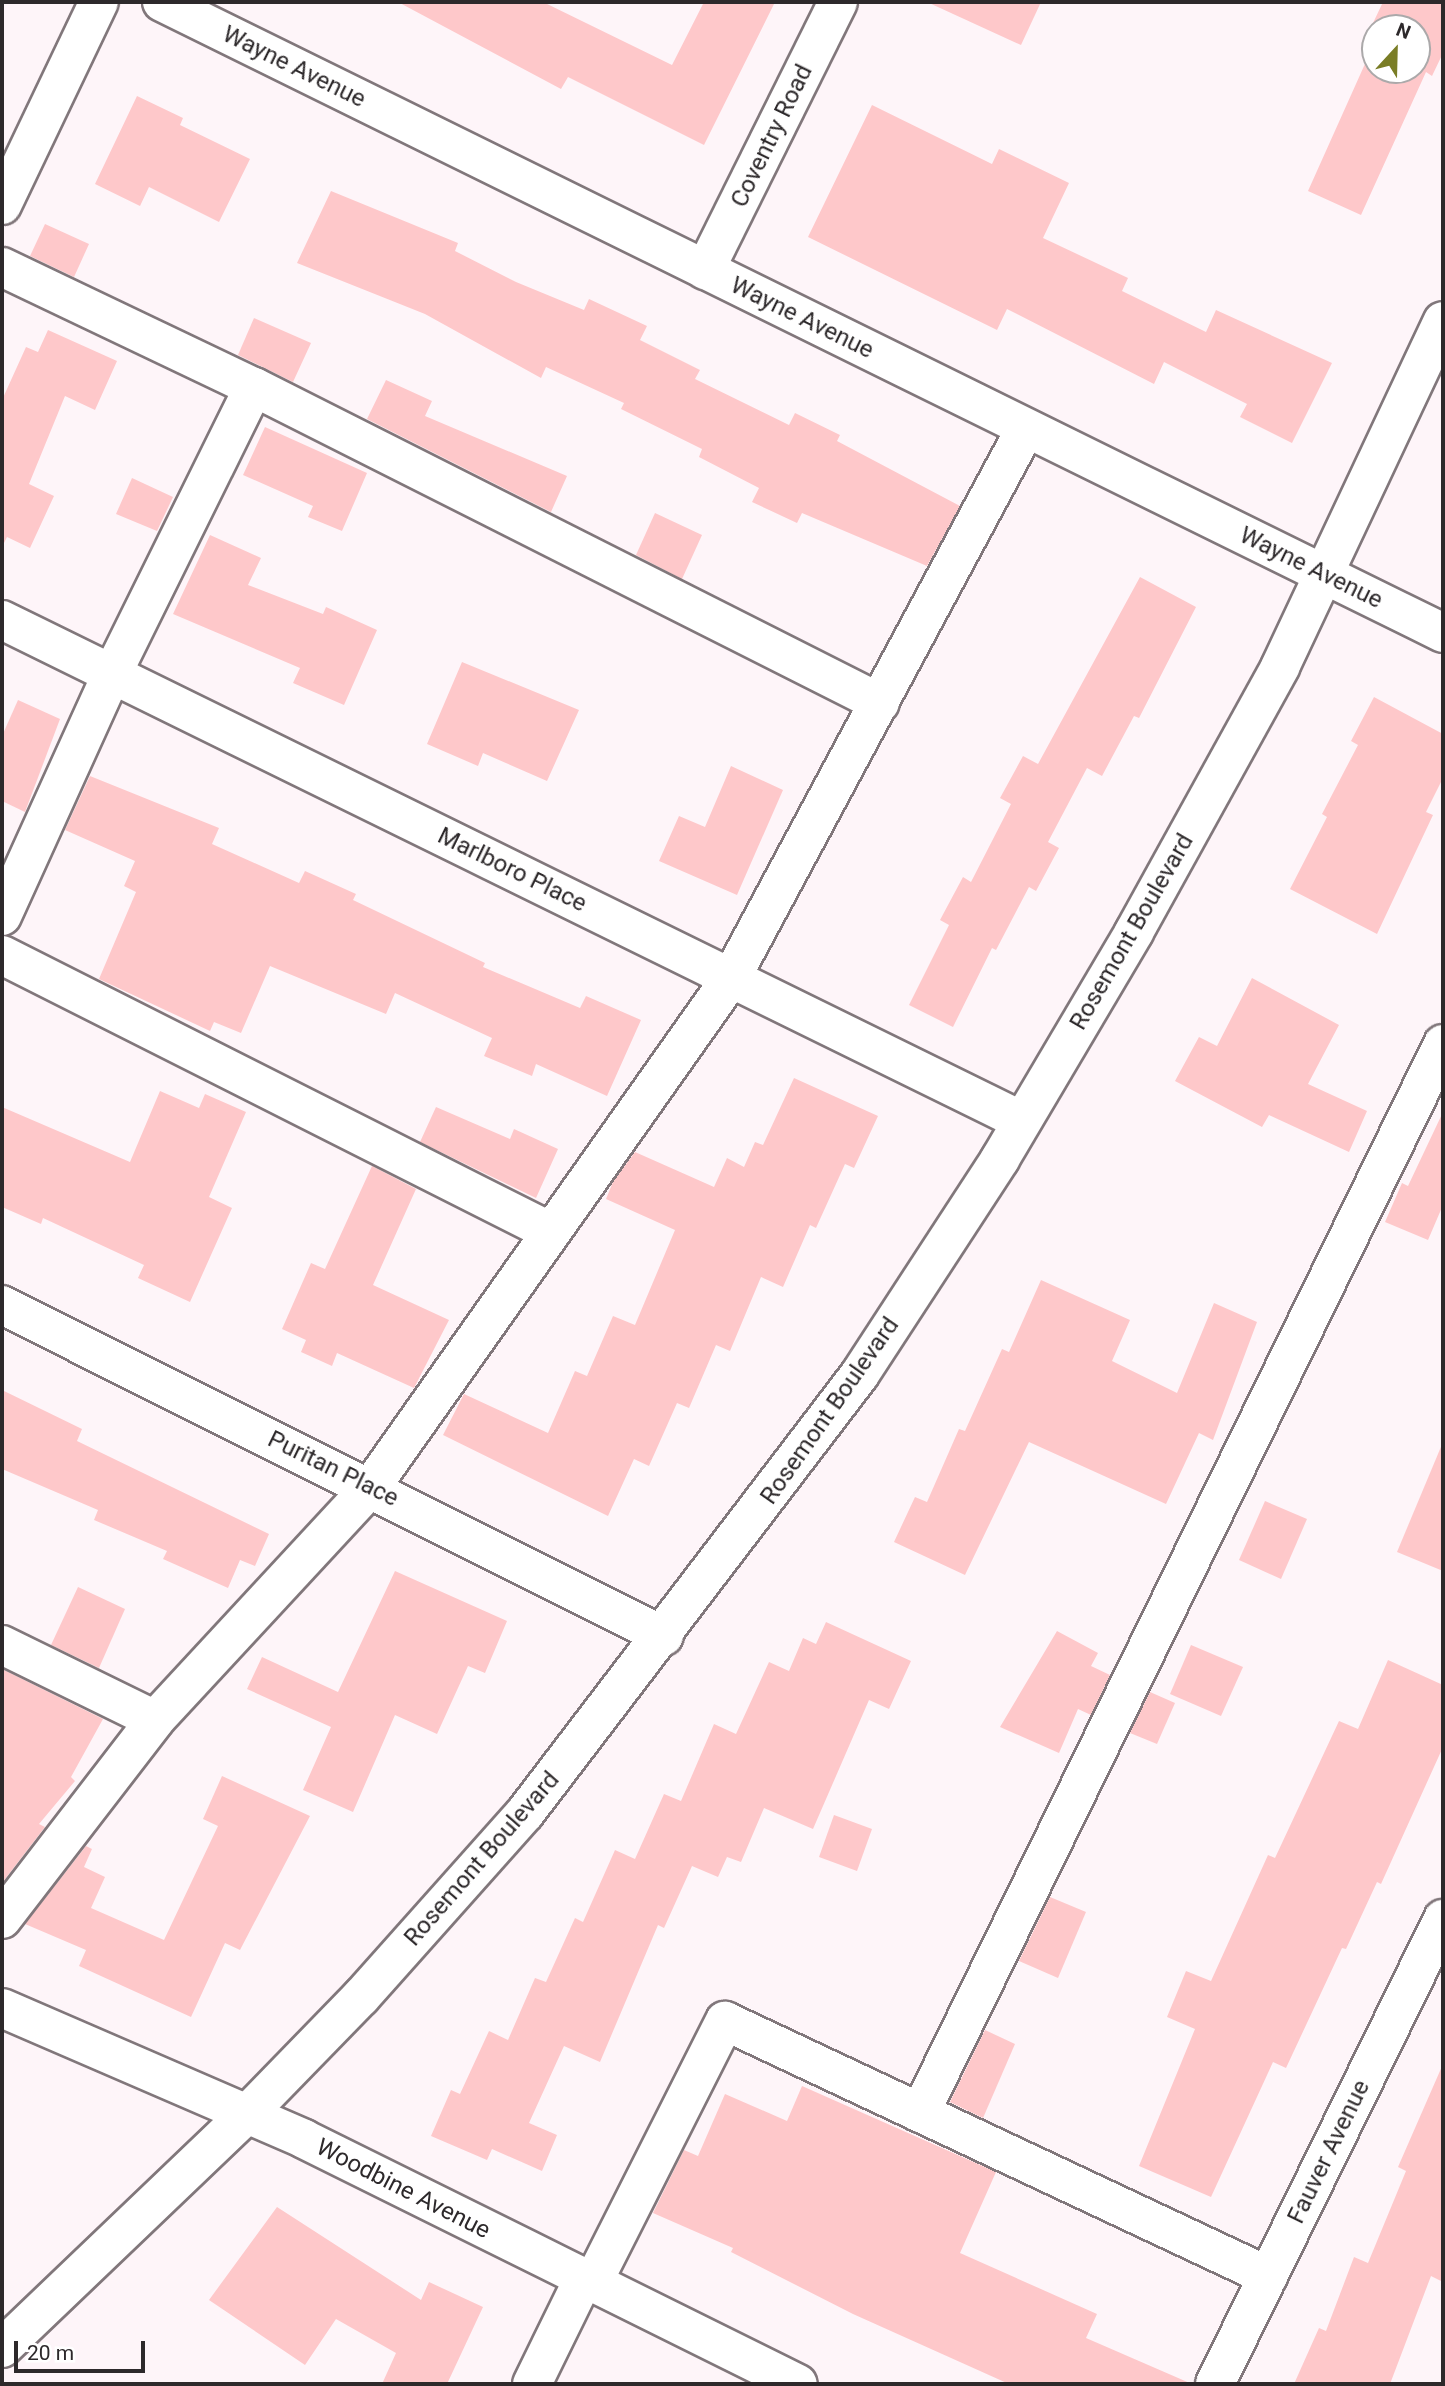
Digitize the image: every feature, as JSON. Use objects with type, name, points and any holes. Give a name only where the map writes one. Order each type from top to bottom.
[{"type":"street","points":[[2,205],[99,2]]},
{"type":"street","name":"Wayne Avenue","points":[[162,2],[1443,633]]},
{"type":"street","name":"Coventry Road","points":[[705,270],[838,2]]},
{"type":"street","points":[[2,267],[254,387],[880,703]]},
{"type":"street","name":"Rosemont Boulevard","points":[[2,2348],[247,2113],[361,1997],[525,1813],[664,1636],[860,1374],[1022,1121],[1273,679],[1443,321]]},
{"type":"street","points":[[2,916],[112,674],[254,387]]},
{"type":"street","points":[[2,1919],[155,1720],[371,1487],[731,978],[1026,428]]},
{"type":"street","name":"Marlboro Place","points":[[2,620],[1022,1121]]},
{"type":"street","points":[[2,956],[551,1232]]},
{"type":"street","points":[[920,2113],[1443,1044]]},
{"type":"street","name":"Puritan Place","points":[[2,1305],[371,1487],[664,1636]]},
{"type":"street","points":[[2,1645],[155,1720]]},
{"type":"street","name":"Fauver Avenue","points":[[1215,2384],[1443,1919]]},
{"type":"street","name":"Woodbine Avenue","points":[[2,2008],[247,2113],[798,2384]]},
{"type":"street","points":[[532,2384],[725,2021],[1268,2276]]},
{"type":"building","points":[[398,2],[543,2],[672,65],[704,2],[775,2],[704,145],[568,77],[561,89]]},
{"type":"building","points":[[927,2],[1041,2],[1021,45]]},
{"type":"building","points":[[1383,2],[1443,2],[1443,53],[1432,76],[1431,14],[1377,14]]},
{"type":"building","points":[[1361,73],[1361,84],[1421,84],[1361,215],[1308,191]]},
{"type":"building","points":[[137,96],[183,118],[180,125],[250,159],[219,222],[149,187],[140,206],[95,184]]},
{"type":"building","points":[[872,105],[992,164],[999,149],[1069,183],[1043,238],[1128,278],[1122,291],[1206,332],[1216,310],[1332,363],[1292,443],[1240,417],[1247,404],[1164,362],[1154,384],[1007,309],[997,330],[808,237]]},
{"type":"building","points":[[331,191],[458,243],[455,251],[516,282],[584,310],[589,299],[647,326],[640,340],[700,370],[695,379],[789,425],[795,413],[840,435],[837,441],[960,506],[927,566],[802,513],[797,523],[752,502],[759,488],[699,457],[702,449],[621,409],[624,403],[546,367],[541,378],[425,314],[297,263]]},
{"type":"building","points":[[45,224],[89,244],[74,277],[30,256]]},
{"type":"building","points":[[254,318],[311,343],[293,382],[238,355]]},
{"type":"building","points":[[48,330],[117,361],[95,410],[65,396],[29,484],[54,496],[30,548],[7,537],[2,547],[2,400],[26,347],[38,352]]},
{"type":"building","points":[[386,380],[432,401],[425,416],[567,476],[551,512],[367,419]]},
{"type":"building","points":[[265,427],[367,473],[342,531],[308,517],[313,506],[243,475]]},
{"type":"building","points":[[132,478],[173,497],[157,531],[116,514]]},
{"type":"building","points":[[655,513],[702,535],[682,579],[636,555]]},
{"type":"building","points":[[210,535],[261,558],[248,585],[323,614],[326,607],[377,630],[344,705],[293,683],[300,668],[173,614]]},
{"type":"building","points":[[1140,577],[1196,607],[1139,718],[1134,716],[1102,776],[1087,768],[1048,842],[1059,848],[1036,891],[1029,887],[996,950],[992,948],[953,1027],[909,1005],[949,925],[940,920],[963,877],[971,882],[1011,804],[1000,798],[1023,756],[1038,764]]},
{"type":"building","points":[[462,662],[579,710],[547,781],[483,753],[478,766],[427,744]]},
{"type":"building","points":[[1374,697],[1443,734],[1443,778],[1426,812],[1433,815],[1377,934],[1290,889],[1327,817],[1322,814],[1358,745],[1351,741]]},
{"type":"building","points":[[18,700],[60,719],[25,812],[2,801],[2,736]]},
{"type":"building","points":[[731,766],[783,790],[737,895],[659,861],[679,816],[705,827]]},
{"type":"building","points":[[90,776],[219,828],[212,844],[299,883],[305,871],[356,894],[353,900],[485,963],[483,967],[580,1008],[586,996],[641,1020],[607,1096],[536,1064],[532,1076],[484,1056],[492,1038],[395,993],[386,1014],[270,966],[241,1033],[214,1022],[210,1031],[99,979],[136,892],[124,886],[135,861],[65,830]]},
{"type":"building","points":[[1252,978],[1339,1025],[1308,1084],[1367,1111],[1349,1152],[1269,1115],[1262,1127],[1175,1081],[1199,1037],[1217,1046]]},
{"type":"building","points":[[794,1078],[878,1116],[854,1168],[845,1164],[816,1228],[810,1225],[783,1287],[761,1277],[730,1351],[716,1345],[689,1408],[677,1403],[649,1466],[634,1459],[608,1516],[443,1435],[464,1394],[548,1433],[575,1371],[587,1376],[613,1316],[635,1325],[675,1230],[606,1199],[613,1182],[635,1152],[714,1187],[727,1158],[744,1167],[755,1142],[763,1145]]},
{"type":"building","points":[[160,1091],[199,1108],[205,1094],[246,1112],[209,1197],[232,1208],[190,1302],[138,1278],[144,1265],[43,1218],[41,1224],[2,1207],[2,1107],[130,1162]]},
{"type":"building","points":[[436,1107],[510,1139],[514,1129],[558,1149],[536,1198],[420,1142]]},
{"type":"building","points":[[1443,1112],[1443,1205],[1428,1240],[1385,1222],[1402,1183],[1408,1186]]},
{"type":"building","points":[[372,1166],[416,1189],[373,1285],[449,1320],[414,1388],[337,1353],[332,1366],[301,1352],[306,1340],[282,1329],[311,1263],[325,1269]]},
{"type":"building","points":[[1041,1280],[1130,1320],[1112,1361],[1177,1393],[1214,1303],[1257,1322],[1213,1440],[1199,1433],[1166,1504],[1029,1442],[965,1575],[894,1542],[915,1497],[927,1502],[959,1429],[965,1431],[1002,1349],[1009,1352]]},
{"type":"building","points":[[2,1390],[82,1429],[77,1441],[269,1534],[255,1566],[240,1560],[228,1588],[163,1559],[167,1551],[94,1520],[98,1510],[2,1469]]},
{"type":"building","points":[[1443,1442],[1443,1571],[1397,1552]]},
{"type":"building","points":[[1265,1501],[1307,1519],[1281,1579],[1239,1560]]},
{"type":"building","points":[[395,1571],[507,1621],[485,1673],[468,1666],[437,1734],[395,1715],[353,1812],[303,1790],[331,1727],[247,1689],[262,1657],[338,1692]]},
{"type":"building","points":[[78,1587],[125,1609],[99,1668],[51,1645]]},
{"type":"building","points":[[826,1622],[911,1661],[889,1709],[869,1700],[813,1829],[764,1808],[741,1862],[727,1857],[718,1877],[692,1866],[664,1928],[658,1925],[600,2062],[564,2046],[529,2123],[557,2135],[542,2171],[492,2149],[487,2160],[431,2136],[451,2090],[460,2094],[489,2031],[508,2040],[535,1978],[546,1982],[575,1918],[583,1922],[615,1850],[635,1859],[664,1794],[681,1801],[714,1724],[736,1734],[769,1662],[789,1671],[803,1638],[816,1644]]},
{"type":"building","points":[[1057,1631],[1098,1653],[1091,1666],[1110,1675],[1091,1715],[1078,1709],[1059,1753],[1000,1727]]},
{"type":"building","points":[[1191,1645],[1243,1667],[1221,1716],[1170,1694]]},
{"type":"building","points":[[1388,1660],[1443,1685],[1443,1747],[1381,1884],[1377,1882],[1346,1949],[1342,1948],[1286,2068],[1273,2062],[1211,2197],[1139,2166],[1195,2029],[1167,2017],[1186,1971],[1211,1981],[1268,1855],[1275,1858],[1339,1721],[1358,1729]]},
{"type":"building","points":[[2,1669],[103,1719],[71,1777],[75,1781],[39,1824],[45,1827],[2,1883]]},
{"type":"building","points":[[1150,1692],[1175,1703],[1157,1744],[1130,1733]]},
{"type":"building","points":[[222,1776],[310,1816],[240,1950],[225,1943],[191,2017],[79,1966],[86,1950],[25,1924],[86,1846],[92,1849],[84,1867],[105,1877],[91,1908],[164,1940],[218,1826],[203,1819]]},
{"type":"building","points":[[834,1815],[872,1829],[857,1871],[819,1857]]},
{"type":"building","points":[[1050,1897],[1086,1912],[1058,1978],[1019,1961]]},
{"type":"building","points":[[985,2030],[1015,2044],[983,2118],[950,2102]]},
{"type":"building","points":[[1443,2064],[1443,2282],[1431,2276],[1390,2384],[1294,2384],[1319,2328],[1326,2331],[1354,2257],[1368,2263],[1406,2171],[1398,2167]]},
{"type":"building","points":[[802,2086],[996,2172],[960,2253],[1097,2314],[1086,2338],[1192,2384],[1009,2384],[853,2314],[731,2252],[733,2248],[653,2213],[684,2150],[698,2156],[725,2094],[787,2121]]},
{"type":"building","points":[[277,2207],[421,2300],[429,2282],[483,2307],[447,2384],[382,2384],[396,2353],[336,2319],[305,2365],[209,2300]]}]
